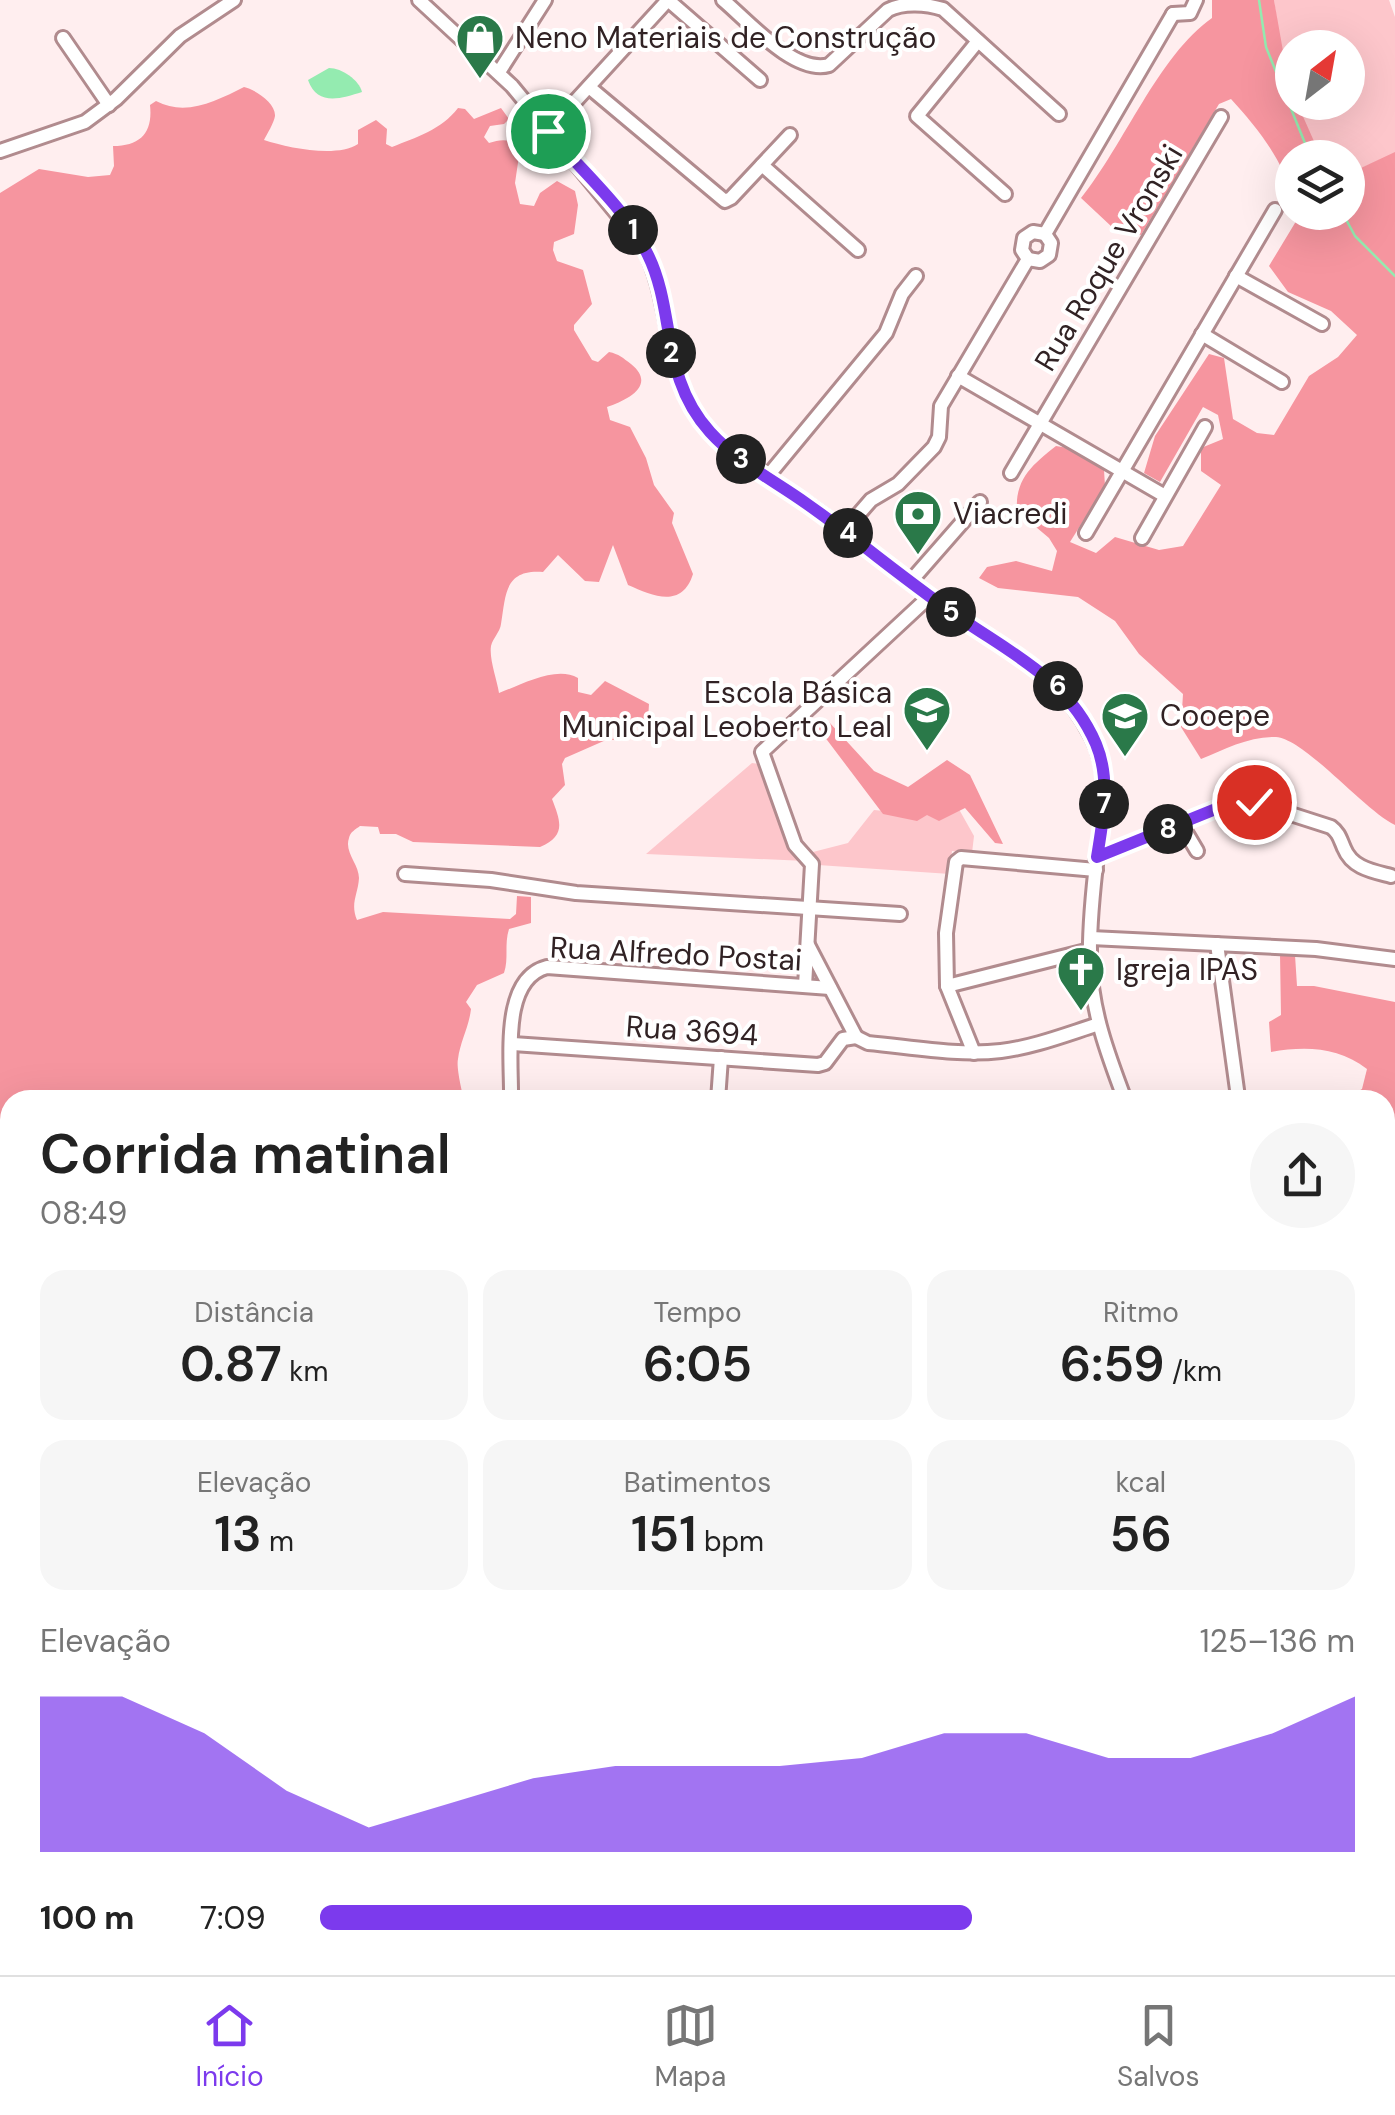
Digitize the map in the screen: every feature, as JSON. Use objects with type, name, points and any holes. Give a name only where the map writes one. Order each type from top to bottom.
[{"type":"street","points":[[0,151],[24,140],[68,130],[109,105],[180,36],[234,0]]},
{"type":"street","points":[[500,72],[546,0]]},
{"type":"street","points":[[548,131],[668,0],[760,80]]},
{"type":"street","points":[[723,0],[790,58],[819,68],[828,65],[898,5],[943,9],[1059,114]]},
{"type":"street","points":[[1165,0],[1173,14]]},
{"type":"street","points":[[1173,14],[1190,12],[1196,0]]},
{"type":"street","points":[[426,2],[500,72],[626,221],[649,256],[672,360],[699,419],[723,445],[767,478],[1044,673],[1076,709],[1095,743],[1102,770],[1105,796],[1090,944],[1092,990],[1122,1090]]},
{"type":"street","points":[[1045,234],[1173,14]]},
{"type":"street","points":[[63,38],[109,105]]},
{"type":"street","points":[[978,41],[917,116],[1005,194]]},
{"type":"street","points":[[590,87],[718,198],[732,198],[790,136]]},
{"type":"street","name":"Rua Roque Vronski","points":[[1011,473],[1221,118]]},
{"type":"street","points":[[762,165],[858,250]]},
{"type":"street","points":[[1086,534],[1275,210]]},
{"type":"street","points":[[1034,232],[1045,234],[1052,243],[1050,255],[1040,262],[1028,259],[1022,250],[1024,238],[1034,232]]},
{"type":"street","points":[[844,531],[872,500],[898,484],[934,446],[940,437],[941,406],[1028,259]]},
{"type":"street","points":[[767,478],[886,333],[902,294],[916,276]]},
{"type":"street","points":[[1236,276],[1322,324]]},
{"type":"street","points":[[1202,334],[1282,382]]},
{"type":"street","points":[[958,376],[1165,496]]},
{"type":"street","points":[[1142,538],[1205,426]]},
{"type":"street","points":[[910,582],[980,502]]},
{"type":"street","points":[[805,986],[811,862],[795,845],[762,752],[930,596]]},
{"type":"street","points":[[974,1053],[947,986],[946,933],[958,859],[1096,863],[1238,800],[1331,826],[1352,862],[1391,876]]},
{"type":"street","points":[[1254,802],[1256,834]]},
{"type":"street","points":[[1181,824],[1197,851]]},
{"type":"street","points":[[405,874],[492,880],[576,893],[900,914]]},
{"type":"street","points":[[807,943],[856,1037],[868,1044],[974,1053],[1024,1047],[1099,1024]]},
{"type":"street","points":[[947,986],[1090,944],[1217,944],[1316,949],[1395,959]]},
{"type":"street","points":[[1217,944],[1237,1090]]},
{"type":"street","name":"Rua Alfredo Postai","points":[[511,1090],[517,992],[529,976],[547,966],[830,988]]},
{"type":"street","name":"Rua 3694","points":[[513,1044],[818,1065],[825,1063],[843,1039],[856,1037]]},
{"type":"street","points":[[719,1090],[721,1058]]},
{"type":"shaded area","points":[[1212,0],[1274,0],[1279,30],[1275,30],[1275,120],[1305,120],[1313,140],[1275,140],[1275,156],[1231,99],[1219,104],[1141,235],[1112,227],[1081,198],[1158,78],[1193,34],[1212,18]]},
{"type":"shaded area","points":[[1274,0],[1389,0],[1395,17],[1395,153],[1365,166],[1365,140],[1312,140],[1303,120],[1365,120],[1365,30],[1278,30]]},
{"type":"shaded area","points":[[329,68],[349,76],[362,92],[338,98],[317,94],[308,80]]},
{"type":"shaded area","points":[[244,87],[253,91],[264,97],[274,111],[264,140],[312,150],[338,150],[358,144],[358,130],[376,120],[387,129],[386,144],[392,147],[436,127],[458,108],[465,109],[474,119],[501,108],[509,119],[490,126],[484,137],[489,143],[510,141],[520,149],[515,183],[520,204],[534,206],[540,193],[557,181],[575,191],[578,205],[574,234],[554,242],[553,250],[557,261],[583,270],[592,304],[574,330],[592,360],[598,362],[609,352],[623,358],[638,372],[641,379],[637,391],[607,407],[610,420],[630,427],[654,485],[674,513],[672,523],[693,574],[682,592],[674,596],[647,593],[628,585],[613,545],[599,582],[585,581],[558,555],[543,572],[521,575],[509,586],[500,627],[491,646],[499,693],[559,674],[578,678],[578,692],[591,695],[605,681],[649,704],[648,719],[621,740],[606,740],[565,758],[565,785],[552,799],[558,815],[558,833],[548,843],[540,847],[413,842],[396,834],[380,834],[378,827],[360,826],[350,836],[348,848],[359,878],[354,904],[357,920],[383,912],[510,919],[516,914],[517,896],[531,897],[531,923],[509,929],[504,973],[477,985],[466,1002],[471,1009],[459,1053],[462,1090],[0,1090],[0,193],[39,169],[88,177],[110,175],[114,166],[113,146],[143,136],[150,105],[156,101],[178,108],[212,102]]},
{"type":"shaded area","points":[[1395,152],[1395,825],[1288,741],[1276,737],[1257,739],[1201,759],[1181,727],[1183,694],[1139,654],[1115,621],[1078,597],[998,588],[979,578],[987,567],[1016,561],[1052,571],[1057,551],[1049,538],[1017,511],[1017,500],[1027,474],[1056,446],[1068,448],[1104,470],[1105,486],[1070,542],[1096,553],[1115,537],[1159,550],[1183,546],[1221,485],[1201,471],[1201,448],[1223,439],[1218,415],[1203,407],[1160,482],[1144,473],[1155,436],[1209,354],[1224,358],[1233,419],[1257,433],[1274,435],[1309,376],[1338,357],[1357,335],[1331,311],[1288,292],[1269,266],[1291,230],[1365,230],[1365,166]]},
{"type":"shaded area","points":[[829,722],[874,771],[908,787],[947,760],[970,775],[1003,844],[995,843],[965,808],[939,821],[927,815],[917,821],[883,814],[818,728]]},
{"type":"shaded area","points":[[752,763],[759,764],[783,828],[806,861],[646,854]]},
{"type":"shaded area","points":[[947,788],[974,836],[972,853],[952,851],[950,874],[818,865],[809,853],[848,843],[874,810],[917,814]]},
{"type":"shaded area","points":[[1280,954],[1295,955],[1297,986],[1395,1002],[1395,1090],[1360,1090],[1367,1069],[1345,1056],[1321,1050],[1271,1052],[1269,1022],[1281,1015]]},
{"type":"waterway","points":[[1259,0],[1266,47],[1304,140]]},
{"type":"waterway","points":[[1352,230],[1395,276]]},
{"type":"place","name":"Neno Materiais de Construção","points":[[480,80]]},
{"type":"place","name":"Viacredi","points":[[918,556]]},
{"type":"place","name":"Escola Básica Municipal Leoberto Leal","points":[[927,752]]},
{"type":"place","name":"Cooepe","points":[[1125,758]]},
{"type":"place","name":"Igreja IPAS","points":[[1081,1012]]},
{"type":"route","points":[[548,131],[626,221],[649,256],[672,360],[689,402],[709,432],[739,458],[930,596],[1030,662],[1064,693],[1095,743],[1102,770],[1105,796],[1097,857],[1238,800],[1254,802]]}]
